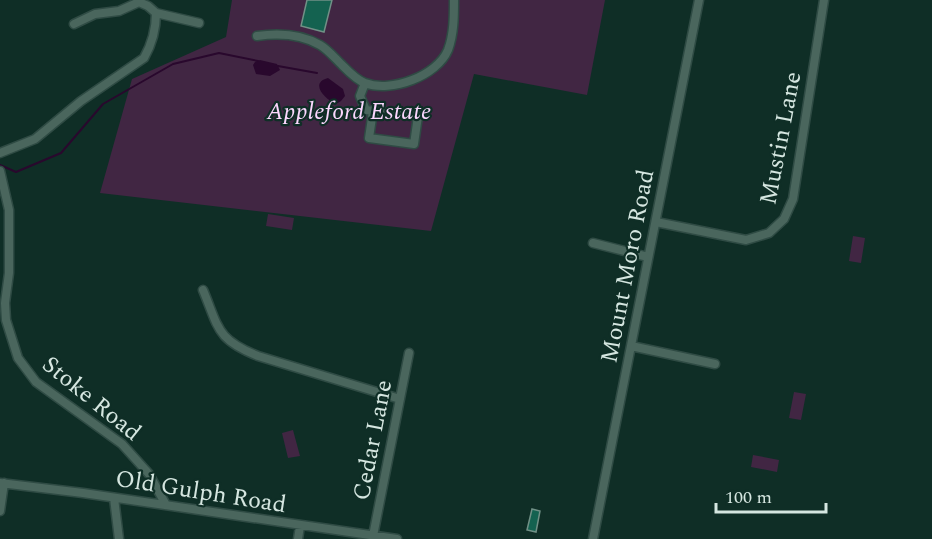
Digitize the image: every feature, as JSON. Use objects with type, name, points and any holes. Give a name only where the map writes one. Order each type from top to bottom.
[{"type":"street","points":[[257,36],[280,33],[321,45],[346,69],[365,83],[392,86],[411,81],[443,58],[448,50],[454,25],[454,0]]},
{"type":"street","name":"Mount Moro Road","points":[[593,539],[699,0]]},
{"type":"street","name":"Mustin Lane","points":[[656,222],[746,240],[770,233],[784,219],[793,199],[824,0]]},
{"type":"street","points":[[74,24],[95,14],[119,11],[139,2],[156,13],[199,23]]},
{"type":"street","points":[[0,153],[35,139],[81,101],[144,58],[154,32],[156,13]]},
{"type":"street","points":[[365,83],[360,96],[366,110],[418,116],[414,144],[369,138],[373,111]]},
{"type":"street","name":"Stoke Road","points":[[0,171],[9,210],[6,320],[18,358],[36,381],[122,444],[149,474],[166,505]]},
{"type":"street","points":[[593,243],[648,257]]},
{"type":"street","points":[[203,290],[214,320],[236,348],[400,399]]},
{"type":"street","points":[[631,346],[715,364]]},
{"type":"street","name":"Cedar Lane","points":[[373,536],[409,352]]},
{"type":"street","points":[[0,511],[2,483]]},
{"type":"street","name":"Old Gulph Road","points":[[2,483],[397,539]]},
{"type":"street","points":[[114,498],[120,532],[119,539]]},
{"type":"street","points":[[298,539],[300,526]]},
{"type":"green space","name":"Appleford Estate","points":[[232,0],[605,0],[587,95],[474,74],[431,231],[100,193],[132,79],[226,37]]},
{"type":"green space","points":[[268,214],[294,218],[292,230],[266,226]]},
{"type":"green space","points":[[853,236],[865,238],[861,263],[849,261]]},
{"type":"green space","points":[[794,392],[806,394],[801,420],[789,418]]},
{"type":"green space","points":[[293,430],[300,456],[288,458],[282,433]]},
{"type":"green space","points":[[753,455],[779,460],[777,472],[751,467]]},
{"type":"shaded area","points":[[260,60],[277,64],[280,70],[270,76],[256,74],[253,65]]},
{"type":"shaded area","points":[[328,78],[343,89],[345,96],[336,104],[327,99],[319,87],[322,80]]},
{"type":"building","points":[[307,0],[332,0],[324,32],[301,26]]},
{"type":"building","points":[[532,509],[540,511],[536,532],[527,530]]},
{"type":"waterway","points":[[0,165],[16,172],[61,153],[103,104],[173,64],[219,53],[258,61]]},
{"type":"waterway","points":[[278,66],[317,73]]}]
